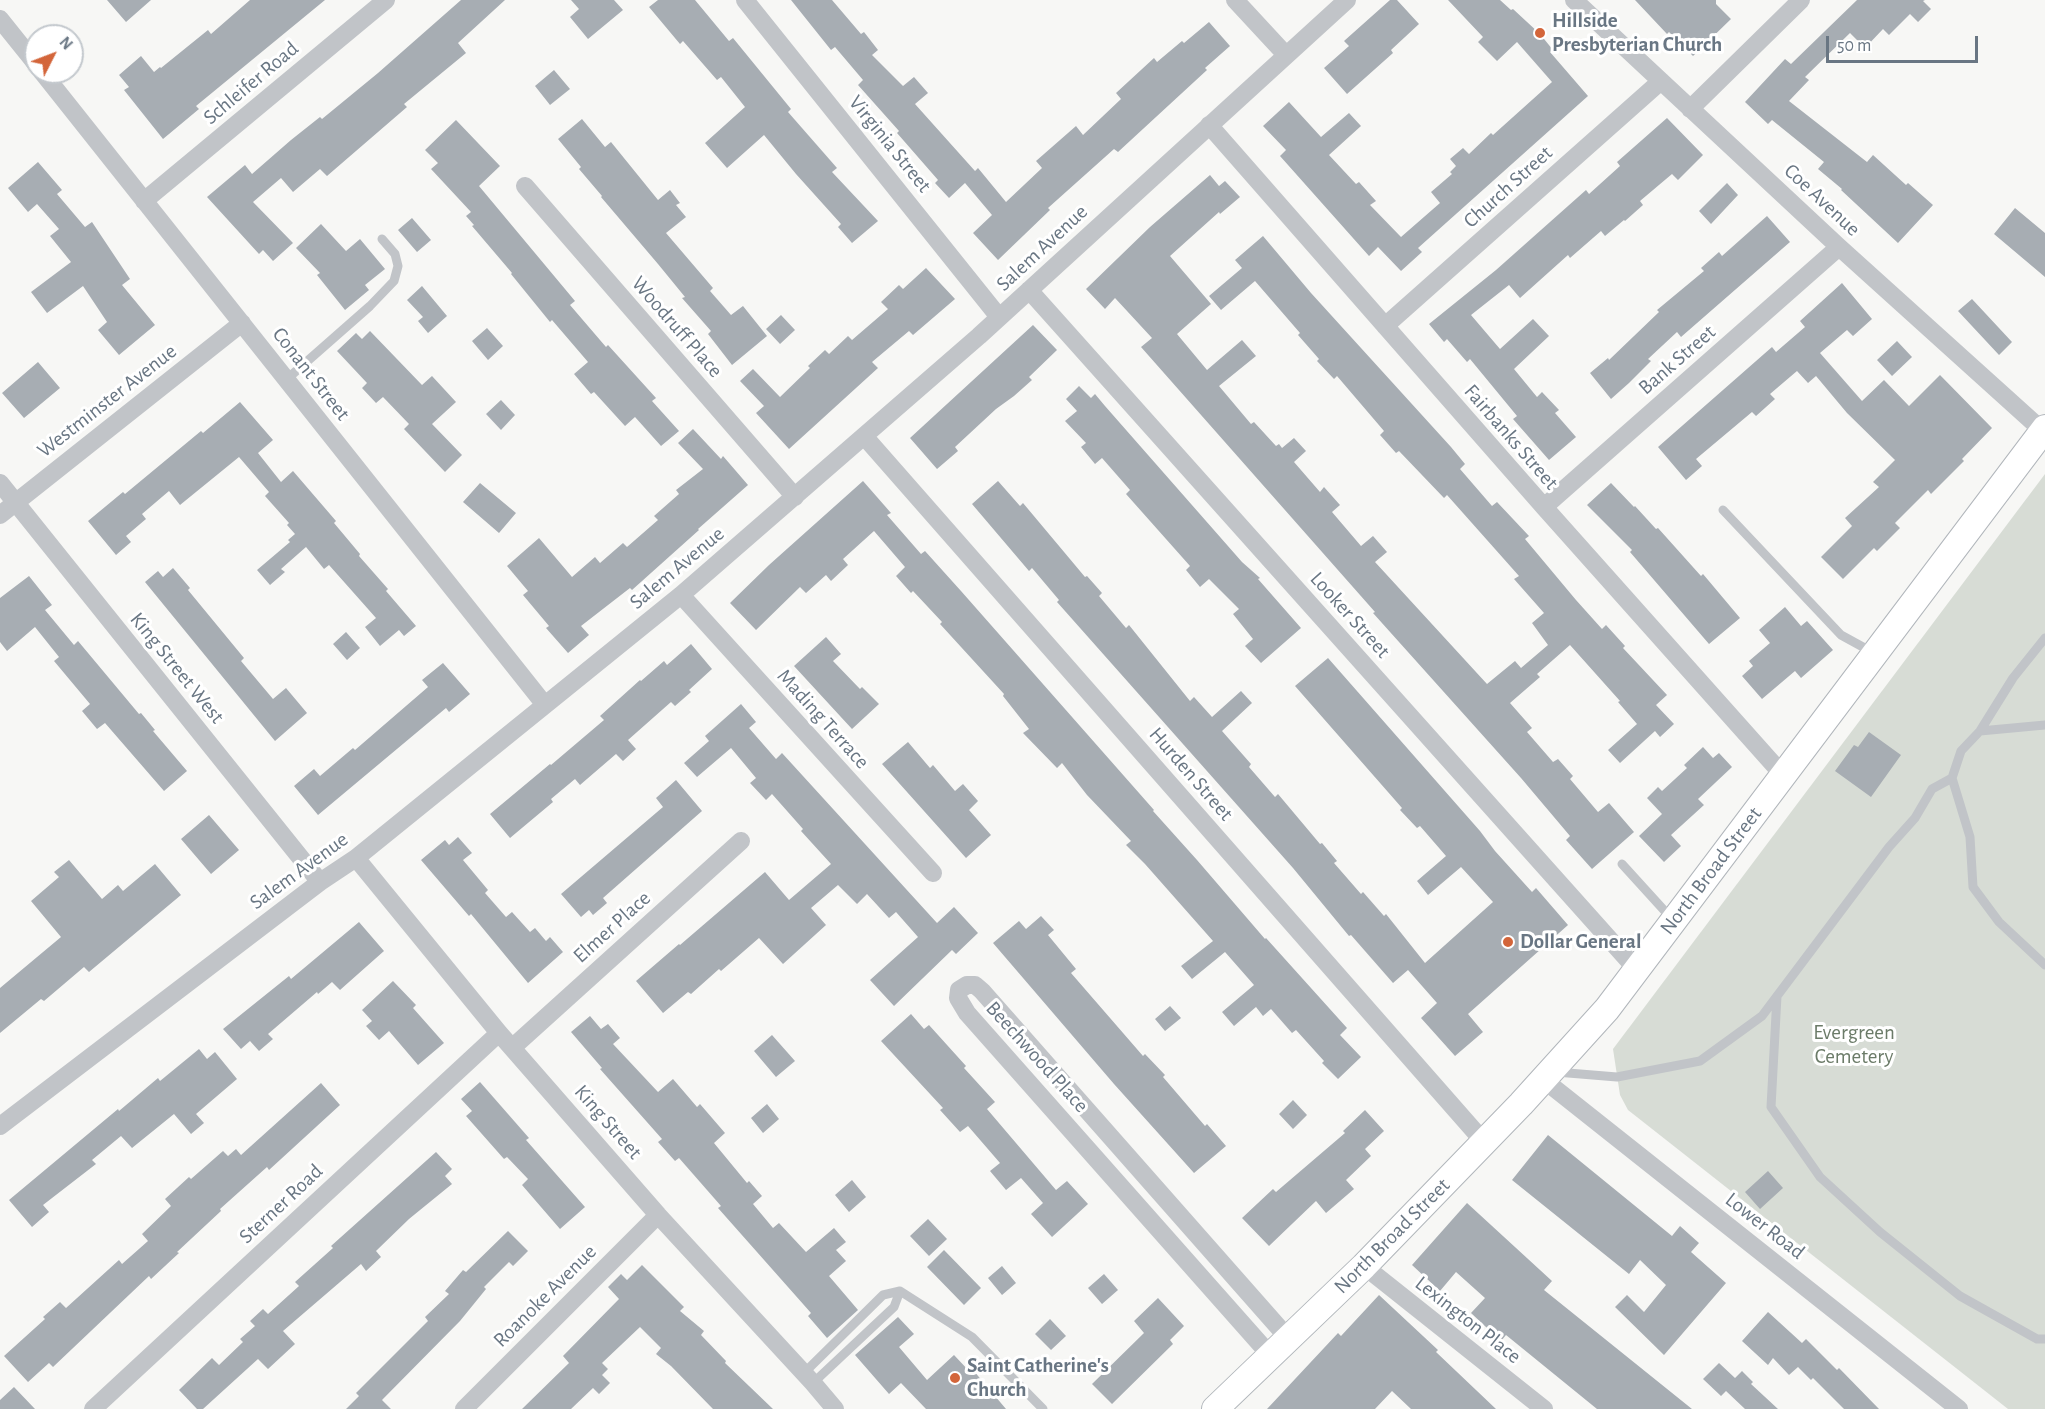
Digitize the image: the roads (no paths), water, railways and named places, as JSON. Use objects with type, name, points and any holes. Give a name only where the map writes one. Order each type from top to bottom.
[{"type":"main road","name":"North Broad Street","points":[[1215,1409],[1364,1266],[1548,1076],[1607,1009],[2041,437]]},
{"type":"street","name":"Schleifer Road","points":[[144,201],[386,0]]},
{"type":"street","name":"Virginia Street","points":[[745,0],[999,317]]},
{"type":"street","points":[[1235,0],[1286,55]]},
{"type":"street","name":"Salem Avenue","points":[[0,1126],[320,882],[356,858],[681,595],[999,317],[1347,0]]},
{"type":"street","name":"Coe Avenue","points":[[1574,0],[2041,437]]},
{"type":"street","points":[[1690,109],[1801,0]]},
{"type":"street","points":[[0,19],[24,49]]},
{"type":"street","name":"Church Street","points":[[1385,326],[1661,81]]},
{"type":"street","name":"Conant Street","points":[[51,84],[545,705]]},
{"type":"street","name":"Fairbanks Street","points":[[1209,125],[1783,775]]},
{"type":"street","name":"Woodruff Place","points":[[525,186],[795,497]]},
{"type":"street","name":"Bank Street","points":[[1544,507],[1839,247]]},
{"type":"street","name":"Looker Street","points":[[1029,290],[1637,970]]},
{"type":"street","name":"Westminster Avenue","points":[[0,515],[242,323]]},
{"type":"street","name":"Hurden Street","points":[[864,436],[1484,1142]]},
{"type":"street","name":"King Street West","points":[[0,483],[320,882]]},
{"type":"street","name":"Mading Terrace","points":[[681,595],[933,873]]},
{"type":"street","name":"Elmer Place","points":[[513,1047],[741,841]]},
{"type":"street","name":"King Street","points":[[356,858],[499,1033],[658,1215],[835,1409]]},
{"type":"street","name":"Beechwood Place","points":[[968,985],[975,985],[982,991],[1173,1207],[1279,1346],[1154,1222],[967,1013],[958,998],[959,990],[968,985]]},
{"type":"street","name":"Sterner Road","points":[[93,1409],[499,1033]]},
{"type":"street","name":"Lower Road","points":[[1548,1076],[1959,1409]]},
{"type":"street","points":[[1054,1110],[1072,1093]]},
{"type":"street","points":[[1154,1222],[1173,1207]]},
{"type":"street","name":"Roanoke Avenue","points":[[464,1409],[658,1215]]},
{"type":"street","name":"Lexington Place","points":[[1364,1266],[1544,1409]]},
{"type":"lane","points":[[287,379],[370,306],[394,281],[398,266],[395,254],[382,239]]},
{"type":"lane","points":[[1723,510],[1841,635],[1875,654]]},
{"type":"lane","points":[[2045,638],[2013,678],[1980,731],[1961,751],[1952,778],[1970,837],[1973,887],[1999,922],[2045,965]]},
{"type":"lane","points":[[1980,731],[2045,725]]},
{"type":"lane","points":[[1548,1076],[1617,1077],[1700,1061],[1762,1016],[1889,847],[1915,818],[1932,789],[1952,778]]},
{"type":"lane","points":[[1622,864],[1674,921]]},
{"type":"lane","points":[[1777,996],[1771,1107],[1820,1177],[1880,1232],[1960,1296],[2037,1340],[2045,1339]]},
{"type":"lane","points":[[809,1378],[894,1307],[900,1291]]},
{"type":"lane","points":[[809,1378],[883,1295],[900,1291],[972,1337],[1043,1409]]},
{"type":"place","name":"Hillside Presbyterian Church","points":[[1540,33]]},
{"type":"place","name":"Dollar General","points":[[1508,942]]},
{"type":"place","name":"Saint Catherine's Church","points":[[955,1378]]},
{"type":"park label","name":"Evergreen Cemetery","points":[[1854,1045]]}]
